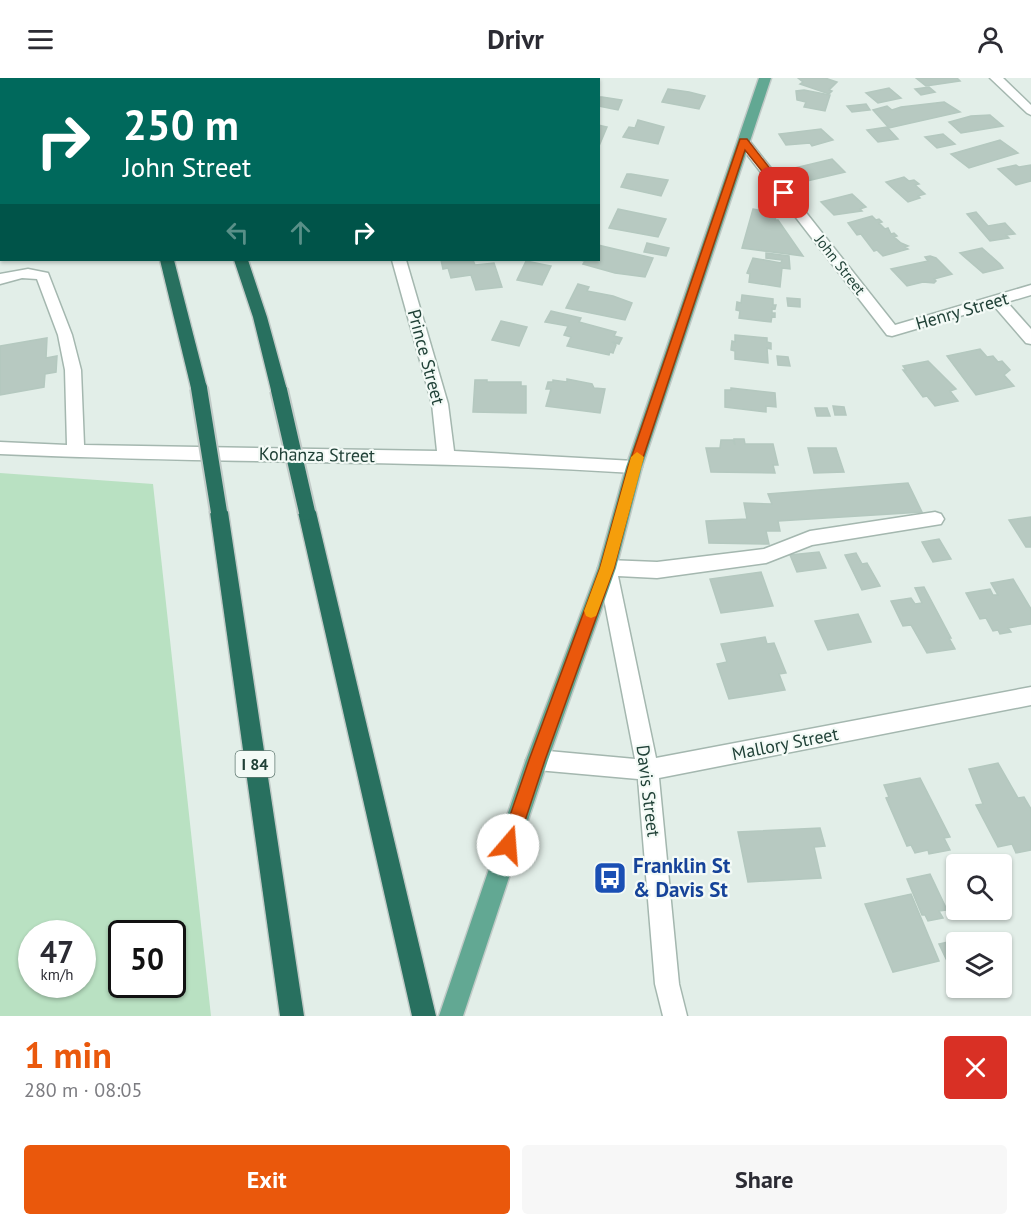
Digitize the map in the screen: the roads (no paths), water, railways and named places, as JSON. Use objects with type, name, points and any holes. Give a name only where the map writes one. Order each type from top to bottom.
[{"type":"highway","name":"I 84","points":[[167,261],[199,388],[292,1016]]},
{"type":"highway","points":[[241,261],[260,316],[279,390],[424,1016]]},
{"type":"main road","points":[[451,1016],[537,760],[607,568],[634,467],[765,78]]},
{"type":"street","points":[[996,78],[1031,111]]},
{"type":"street","name":"John Street","points":[[744,141],[892,331]]},
{"type":"street","name":"Prince Street","points":[[399,261],[440,404],[446,457]]},
{"type":"street","points":[[0,279],[30,273],[43,276],[65,335],[73,370],[76,452]]},
{"type":"street","name":"Henry Street","points":[[892,331],[1031,290]]},
{"type":"street","points":[[998,301],[1031,339]]},
{"type":"street","name":"Kohanza Street","points":[[0,448],[76,452],[553,460],[634,467]]},
{"type":"street","points":[[607,568],[657,570],[740,560],[766,556],[810,538],[935,519]]},
{"type":"street","name":"Davis Street","points":[[607,568],[648,770],[667,984],[675,1016]]},
{"type":"street","name":"Mallory Street","points":[[537,760],[648,770],[1031,696]]},
{"type":"place","name":"Franklin St & Davis St","points":[[610,878]]}]
